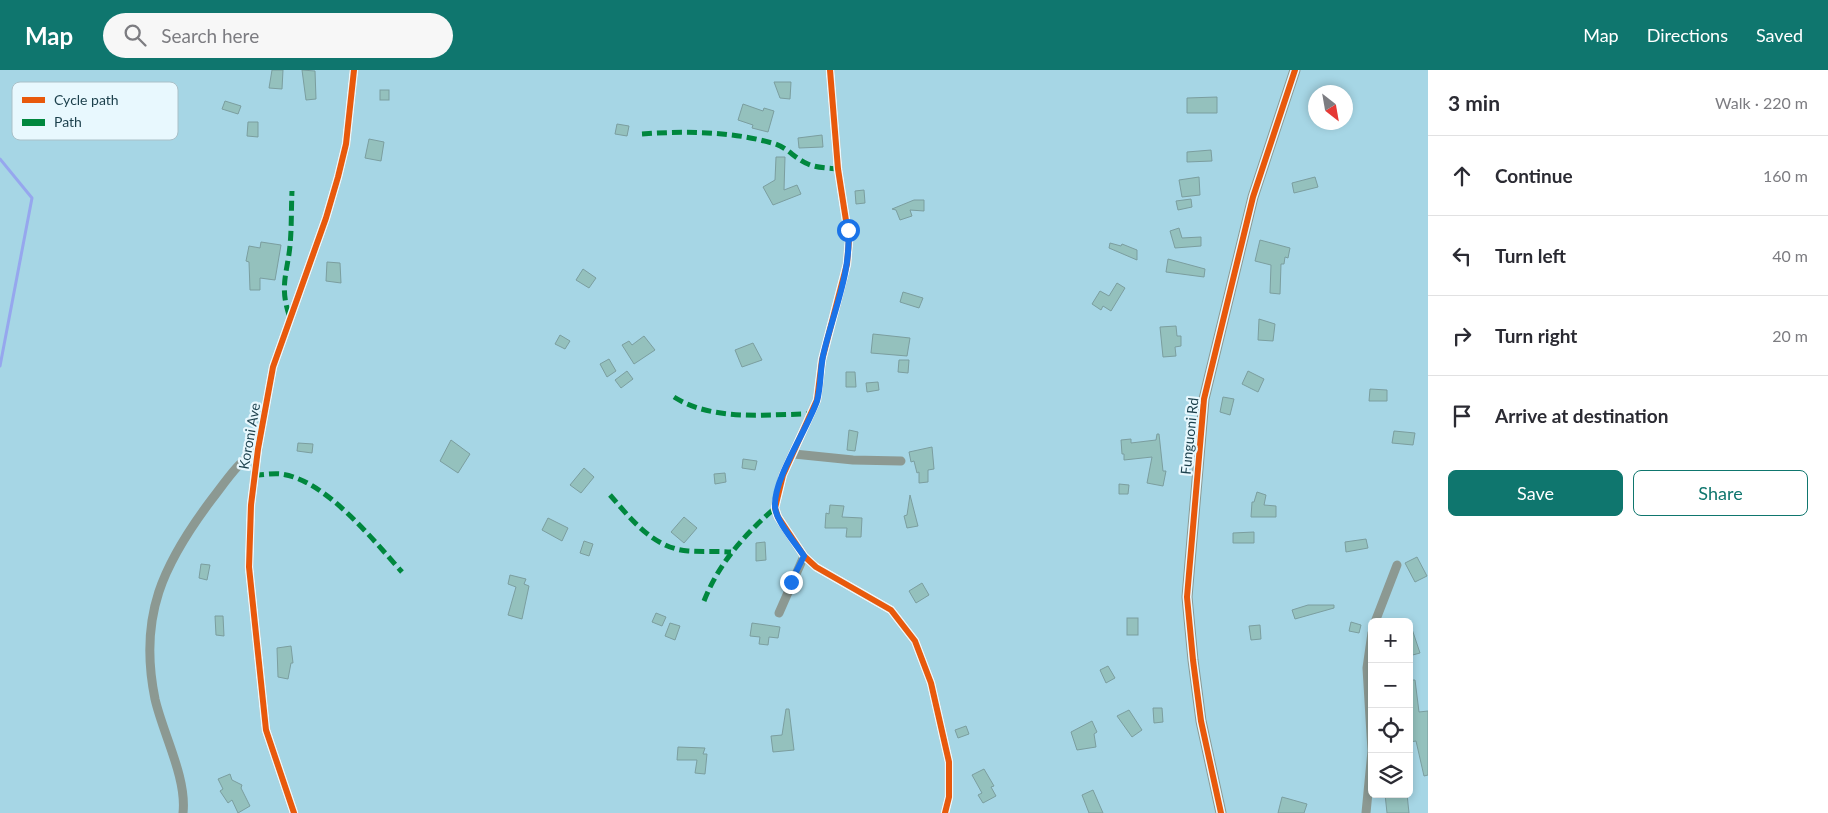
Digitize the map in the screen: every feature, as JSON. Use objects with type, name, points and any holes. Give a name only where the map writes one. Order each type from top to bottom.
[{"type":"street","name":"Koroni Ave","points":[[294,813],[270,748],[266,730],[254,634],[249,567],[249,532],[258,449],[273,367],[326,218],[338,177],[346,144],[354,70]]},
{"type":"street","points":[[830,70],[838,169],[849,240],[847,264],[824,351],[817,400],[783,475],[775,508],[804,556],[826,575],[891,610],[915,641],[931,683],[949,762],[949,797],[946,813]]},
{"type":"street","name":"Funguoni Rd","points":[[1220,813],[1201,721],[1187,596],[1203,409],[1252,197],[1295,70]]},
{"type":"street","points":[[183,813],[182,794],[160,720],[150,667],[149,641],[155,604],[164,574],[198,518],[238,465],[258,449]]},
{"type":"street","points":[[794,454],[853,460],[901,461]]},
{"type":"street","points":[[779,613],[804,556]]},
{"type":"street","points":[[1377,618],[1397,565]]},
{"type":"street","points":[[1366,813],[1372,751],[1368,661]]},
{"type":"building","points":[[272,70],[283,70],[282,89],[269,88]]},
{"type":"building","points":[[302,70],[315,71],[316,99],[306,100]]},
{"type":"building","points":[[774,82],[791,82],[790,99],[780,98]]},
{"type":"building","points":[[380,90],[389,90],[389,100],[380,100]]},
{"type":"building","points":[[1217,97],[1217,113],[1187,113],[1187,98]]},
{"type":"building","points":[[225,101],[241,106],[238,114],[222,109]]},
{"type":"building","points":[[743,104],[763,111],[764,108],[774,111],[768,132],[752,128],[753,125],[738,120]]},
{"type":"building","points":[[248,122],[258,122],[258,137],[247,136]]},
{"type":"building","points":[[617,124],[629,126],[627,136],[615,134]]},
{"type":"building","points":[[822,135],[823,147],[799,148],[798,138]]},
{"type":"building","points":[[369,139],[384,142],[381,161],[365,158]]},
{"type":"building","points":[[1211,150],[1212,161],[1187,162],[1187,152]]},
{"type":"building","points":[[776,157],[785,157],[784,190],[797,185],[801,194],[773,205],[763,187],[775,180]]},
{"type":"building","points":[[1199,177],[1200,195],[1182,197],[1179,180]]},
{"type":"building","points":[[1315,177],[1318,187],[1294,193],[1292,183]]},
{"type":"building","points":[[864,190],[865,203],[856,204],[855,191]]},
{"type":"building","points":[[1191,199],[1192,207],[1178,210],[1176,201]]},
{"type":"building","points":[[914,200],[924,200],[924,211],[910,210],[912,216],[900,220],[896,210],[892,209]]},
{"type":"building","points":[[1179,228],[1182,238],[1201,237],[1201,246],[1175,248],[1170,231]]},
{"type":"building","points":[[1260,240],[1290,248],[1288,258],[1285,257],[1284,264],[1281,264],[1280,294],[1270,293],[1271,265],[1255,261]]},
{"type":"building","points":[[261,242],[281,245],[275,280],[260,278],[260,290],[250,290],[249,262],[246,261],[249,246],[260,248]]},
{"type":"building","points":[[1110,243],[1121,246],[1122,244],[1137,250],[1137,260],[1109,248]]},
{"type":"building","points":[[1168,259],[1205,269],[1204,277],[1166,272]]},
{"type":"building","points":[[327,262],[340,263],[341,283],[326,281]]},
{"type":"building","points":[[583,269],[596,278],[589,288],[576,280]]},
{"type":"building","points":[[1117,283],[1125,288],[1111,311],[1103,306],[1101,310],[1092,304],[1100,291],[1109,296]]},
{"type":"building","points":[[903,292],[923,298],[919,308],[900,302]]},
{"type":"building","points":[[1259,319],[1275,324],[1273,341],[1258,340]]},
{"type":"building","points":[[1176,326],[1177,336],[1181,336],[1181,346],[1175,347],[1176,356],[1163,357],[1160,327]]},
{"type":"building","points":[[873,334],[910,338],[907,356],[871,353]]},
{"type":"building","points":[[560,335],[570,341],[565,349],[555,344]]},
{"type":"building","points":[[644,336],[655,350],[634,364],[622,345],[629,341],[632,345]]},
{"type":"building","points":[[753,343],[762,360],[742,367],[735,350]]},
{"type":"building","points":[[609,359],[616,371],[607,377],[600,364]]},
{"type":"building","points":[[899,360],[909,360],[908,373],[898,372]]},
{"type":"building","points":[[627,371],[633,379],[621,388],[615,380]]},
{"type":"building","points":[[1248,371],[1264,379],[1258,392],[1242,384]]},
{"type":"building","points":[[846,372],[855,372],[856,387],[846,387]]},
{"type":"building","points":[[878,382],[879,390],[867,392],[866,383]]},
{"type":"building","points":[[1370,389],[1387,390],[1387,401],[1369,401]]},
{"type":"building","points":[[1223,397],[1234,399],[1230,415],[1220,412]]},
{"type":"building","points":[[849,430],[858,432],[855,451],[847,450]]},
{"type":"building","points":[[1394,431],[1415,433],[1413,445],[1392,443]]},
{"type":"building","points":[[1157,434],[1159,434],[1163,471],[1166,471],[1163,486],[1147,483],[1152,457],[1124,460],[1124,454],[1122,454],[1121,440],[1131,439],[1131,443],[1156,440]]},
{"type":"building","points":[[451,440],[470,454],[458,473],[440,461]]},
{"type":"building","points":[[298,443],[313,444],[312,453],[297,451]]},
{"type":"building","points":[[932,447],[934,469],[928,470],[928,482],[919,483],[919,472],[917,473],[914,461],[911,462],[909,452]]},
{"type":"building","points":[[743,459],[757,461],[755,470],[742,468]]},
{"type":"building","points":[[584,468],[594,477],[581,493],[570,485]]},
{"type":"building","points":[[725,473],[726,482],[715,484],[714,474]]},
{"type":"building","points":[[1119,484],[1129,485],[1128,494],[1119,494]]},
{"type":"building","points":[[1257,492],[1266,495],[1264,505],[1276,506],[1276,517],[1251,517],[1252,502],[1254,502]]},
{"type":"building","points":[[910,495],[918,526],[907,528],[904,516],[907,515]]},
{"type":"building","points":[[830,505],[844,506],[842,517],[862,518],[861,537],[846,537],[847,528],[825,528],[826,513],[829,514]]},
{"type":"building","points":[[684,517],[697,528],[684,543],[671,532]]},
{"type":"building","points":[[548,518],[568,528],[562,541],[542,530]]},
{"type":"building","points":[[1254,532],[1254,543],[1233,543],[1233,533]]},
{"type":"building","points":[[1366,539],[1368,548],[1346,552],[1345,542]]},
{"type":"building","points":[[584,541],[593,544],[589,556],[580,553]]},
{"type":"building","points":[[765,542],[766,560],[756,561],[756,543]]},
{"type":"building","points":[[1417,557],[1427,576],[1415,582],[1405,563]]},
{"type":"building","points":[[201,564],[210,565],[207,580],[199,578]]},
{"type":"building","points":[[510,575],[526,579],[524,584],[529,586],[522,619],[508,615],[516,587],[508,584]]},
{"type":"building","points":[[922,583],[929,595],[916,603],[909,591]]},
{"type":"building","points":[[1308,605],[1334,605],[1334,608],[1295,619],[1292,610]]},
{"type":"building","points":[[656,613],[666,617],[662,626],[652,622]]},
{"type":"building","points":[[215,616],[223,616],[224,636],[216,635]]},
{"type":"building","points":[[1127,618],[1138,618],[1138,635],[1127,635]]},
{"type":"building","points":[[1351,622],[1361,625],[1359,633],[1349,631]]},
{"type":"building","points":[[670,623],[680,626],[675,640],[665,636]]},
{"type":"building","points":[[752,623],[780,627],[778,638],[769,637],[768,645],[759,644],[760,637],[750,636]]},
{"type":"building","points":[[1260,625],[1261,639],[1251,640],[1249,626]]},
{"type":"building","points":[[1413,632],[1420,653],[1413,655]]},
{"type":"building","points":[[291,646],[293,663],[291,663],[288,679],[278,677],[277,648]]},
{"type":"building","points":[[1108,666],[1115,678],[1106,683],[1100,670]]},
{"type":"building","points":[[1413,680],[1415,680],[1419,712],[1428,711],[1428,775],[1424,776],[1416,741],[1413,742]]},
{"type":"building","points":[[1153,708],[1162,708],[1163,722],[1154,723]]},
{"type":"building","points":[[786,709],[789,709],[794,750],[773,752],[771,736],[782,735]]},
{"type":"building","points":[[1129,710],[1142,730],[1132,737],[1117,716]]},
{"type":"building","points":[[1092,721],[1097,732],[1094,734],[1096,747],[1077,750],[1071,732]]},
{"type":"building","points":[[966,726],[969,734],[958,738],[955,730]]},
{"type":"building","points":[[678,747],[705,748],[703,754],[707,754],[705,774],[695,773],[697,760],[677,760]]},
{"type":"building","points":[[984,769],[994,786],[991,787],[996,796],[983,803],[978,795],[982,793],[972,775]]},
{"type":"building","points":[[230,774],[232,780],[242,785],[241,788],[250,806],[238,813],[232,800],[228,803],[220,791],[223,789],[218,779]]},
{"type":"building","points":[[1093,790],[1103,813],[1089,813],[1082,795]]},
{"type":"building","points":[[1282,797],[1307,804],[1304,813],[1278,813]]},
{"type":"building","points":[[1385,798],[1407,798],[1409,813],[1387,813]]},
{"type":"waterway","points":[[0,159],[32,198],[0,366]]},
{"type":"marked path","points":[[642,134],[691,132],[740,136],[777,145],[811,165],[838,169]]},
{"type":"marked path","points":[[289,315],[284,284],[291,238],[292,191]]},
{"type":"marked path","points":[[674,397],[690,405],[723,413],[741,415],[811,414]]},
{"type":"marked path","points":[[254,475],[281,474],[315,487],[348,513],[402,572]]},
{"type":"marked path","points":[[610,495],[644,531],[664,544],[675,549],[688,551],[731,552]]},
{"type":"marked path","points":[[704,601],[717,574],[734,550],[775,508]]},
{"type":"cycle path","points":[[294,813],[266,730],[249,567],[251,505],[258,449],[273,367],[326,218],[338,177],[346,144],[354,70]]},
{"type":"cycle path","points":[[830,70],[838,169],[849,240],[847,264],[822,360],[817,400],[783,475],[775,508],[778,517],[804,556],[816,567],[891,610],[915,641],[931,683],[949,762],[949,797],[945,813]]},
{"type":"cycle path","points":[[1221,813],[1201,721],[1187,597],[1204,399],[1253,197],[1295,70]]},
{"type":"route","points":[[791,582],[804,556],[778,517],[775,508],[776,497],[783,475],[817,400],[828,332],[847,264],[848,230]]}]
